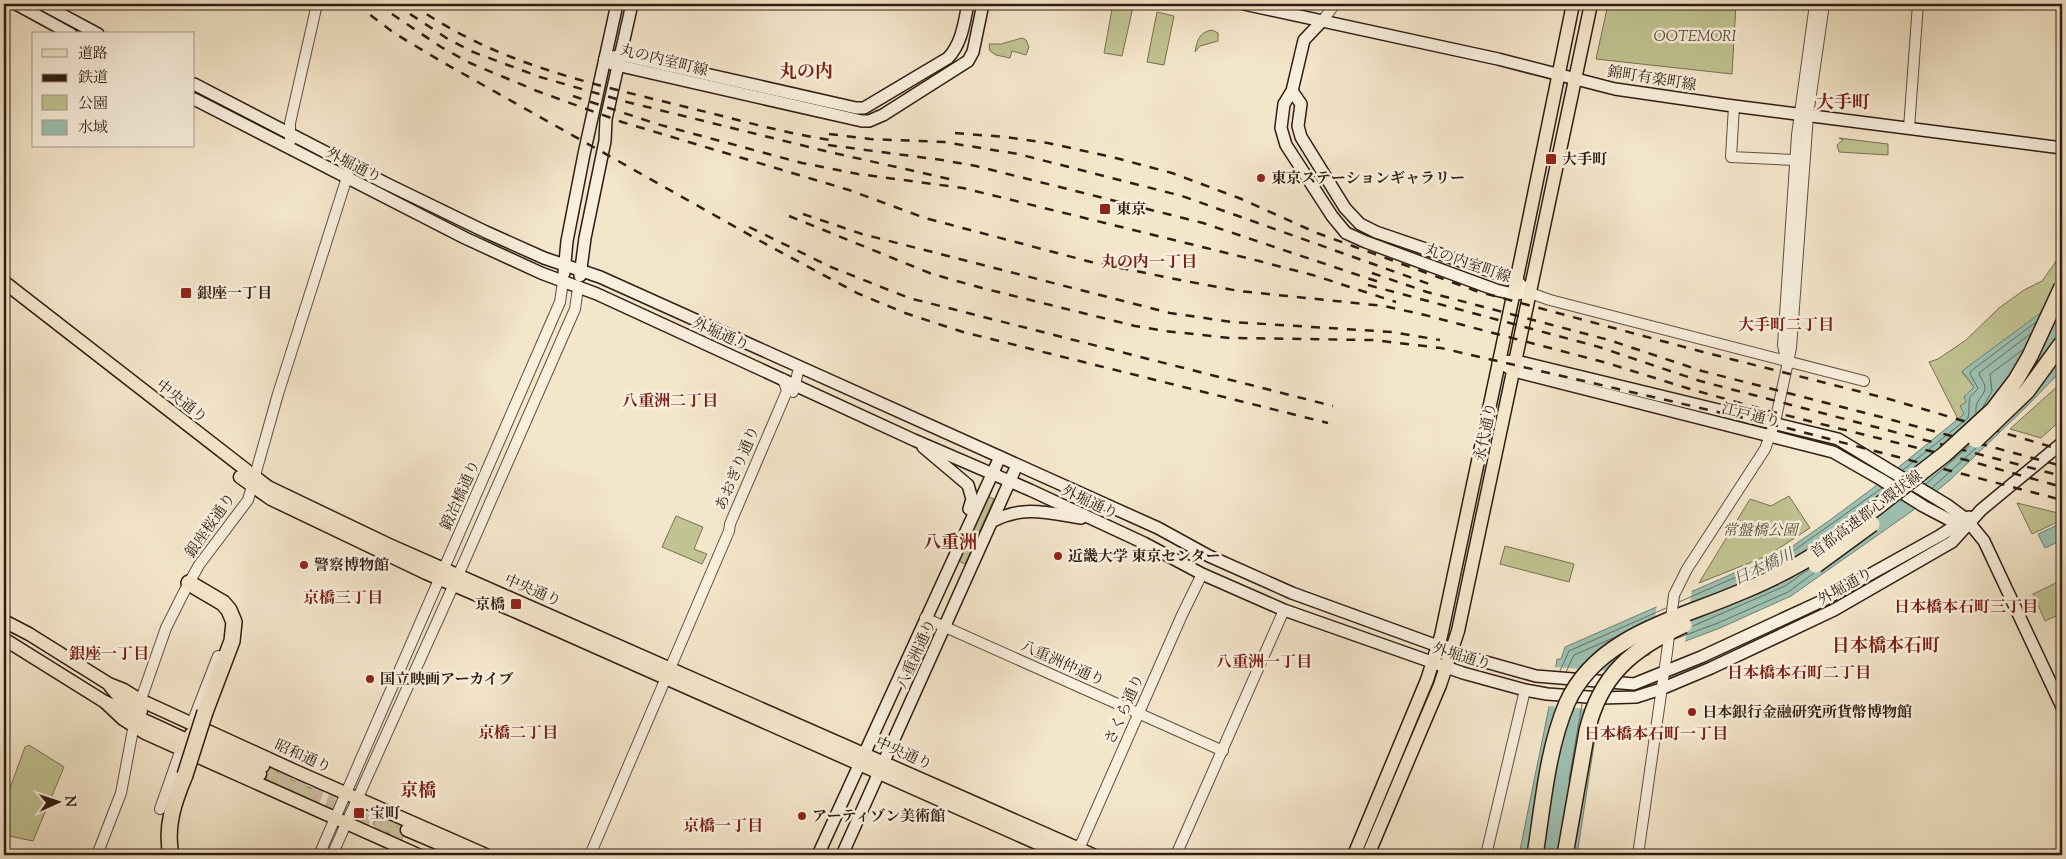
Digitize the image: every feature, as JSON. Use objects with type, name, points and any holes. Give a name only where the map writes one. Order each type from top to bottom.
[{"type":"highway","name":"首都高速都心環状線","points":[[1535,855],[1551,760],[1559,726],[1572,694],[1591,667],[1615,647],[1638,634],[1732,596],[1800,564],[1819,552],[1945,454],[1981,422],[2008,391],[2030,356],[2062,287]]},
{"type":"highway","name":"首都高速都心環状線","points":[[1565,855],[1592,712],[1605,686],[1625,661],[1645,644],[1664,634],[1785,582],[1836,552],[1953,460],[2001,418],[2027,391],[2062,343]]},
{"type":"highway","points":[[171,855],[168,840],[170,820],[234,632],[234,622],[229,610],[223,603],[193,585]]},
{"type":"main road","points":[[16,4],[67,32]]},
{"type":"main road","points":[[42,4],[94,32]]},
{"type":"main road","name":"鍛冶橋通り","points":[[563,282],[564,265],[616,4]]},
{"type":"main road","name":"鍛冶橋通り","points":[[578,288],[605,141],[606,119],[632,4]]},
{"type":"main road","name":"丸の内室町線","points":[[605,59],[620,60],[856,108],[864,108],[948,58],[959,42],[968,4]]},
{"type":"main road","name":"丸の内室町線","points":[[620,60],[862,121],[869,121],[883,115],[968,61],[973,52],[983,4]]},
{"type":"main road","name":"錦町有楽町線","points":[[1244,4],[1498,59],[1624,90],[2062,148]]},
{"type":"main road","name":"永代通り","points":[[1354,855],[1433,663],[1438,646],[1573,4]]},
{"type":"main road","name":"永代通り","points":[[1368,855],[1447,668],[1452,651],[1515,366],[1591,4]]},
{"type":"main road","name":"丸の内室町線","points":[[1324,20],[1304,40],[1292,91],[1284,104],[1281,121],[1282,136],[1289,150],[1332,216],[1342,228],[1366,242],[1513,294],[1530,293]]},
{"type":"main road","name":"外堀通り","points":[[195,85],[290,138],[486,232],[564,265],[582,270],[1000,457],[1158,528],[1209,556],[1261,580],[1452,651],[1517,671],[1551,678],[1634,684],[1664,673],[1824,600],[1964,523],[2062,443]]},
{"type":"main road","name":"丸の内室町線","points":[[1292,91],[1301,104],[1298,126],[1301,137],[1351,216],[1376,232],[1516,280],[1530,293]]},
{"type":"main road","name":"外堀通り","points":[[195,100],[465,238],[563,282],[597,294],[914,440],[1098,521],[1202,574],[1284,610],[1447,668],[1525,690],[1547,694],[1616,698],[1643,696],[1834,610],[1952,542],[1964,523]]},
{"type":"main road","name":"中央通り","points":[[4,282],[252,481],[271,499],[1074,852],[1092,855]]},
{"type":"main road","name":"中央通り","points":[[4,292],[252,481]]},
{"type":"main road","name":"江戸通り","points":[[1498,362],[1776,422],[1838,439],[1934,497],[1980,536],[2000,573],[2062,707]]},
{"type":"main road","name":"江戸通り","points":[[1515,366],[1833,452],[1922,506],[1964,523]]},
{"type":"main road","points":[[914,440],[968,485],[971,504],[961,526],[960,541]]},
{"type":"main road","name":"八重洲通り","points":[[818,855],[1000,457]]},
{"type":"main road","name":"八重洲通り","points":[[842,855],[993,521],[1016,465]]},
{"type":"main road","points":[[993,521],[1008,513],[1023,511],[1047,512],[1098,521]]},
{"type":"main road","name":"昭和通り","points":[[4,611],[29,634]]},
{"type":"main road","name":"昭和通り","points":[[4,621],[29,634],[108,684],[124,690],[136,713],[180,749],[418,855]]},
{"type":"main road","name":"昭和通り","points":[[4,632],[17,646]]},
{"type":"main road","name":"昭和通り","points":[[4,639],[105,702],[136,713],[261,770]]},
{"type":"main road","name":"昭和通り","points":[[136,713],[192,723],[486,855]]},
{"type":"main road","name":"中央通り","points":[[882,767],[1064,855]]},
{"type":"main road","points":[[445,855],[406,834],[466,855]]},
{"type":"street","points":[[290,138],[294,107],[317,4]]},
{"type":"street","points":[[1324,20],[1335,4]]},
{"type":"street","points":[[1638,855],[1674,595],[1688,569],[1765,449],[1772,436],[1776,422],[1791,348],[1803,115],[1815,4]]},
{"type":"street","points":[[1787,362],[1783,345],[1795,160],[1824,4]]},
{"type":"street","points":[[1909,128],[1918,4]]},
{"type":"street","points":[[1734,106],[1731,157],[1795,160]]},
{"type":"street","name":"銀座桜通り","points":[[97,855],[121,793],[136,713],[166,628],[193,585],[199,565],[248,500],[252,481],[351,166]]},
{"type":"street","name":"鍛冶橋通り","points":[[332,855],[345,793],[560,302],[563,282]]},
{"type":"street","name":"鍛冶橋通り","points":[[319,855],[340,821],[358,798],[575,309],[578,288]]},
{"type":"street","points":[[1530,293],[1864,381]]},
{"type":"street","name":"あおぎり通り","points":[[729,531],[735,526],[796,385],[800,368]]},
{"type":"street","name":"あおぎり通り","points":[[729,531],[730,524],[787,391],[783,379]]},
{"type":"street","points":[[590,855],[729,531]]},
{"type":"street","name":"さくら通り","points":[[1074,852],[1082,842],[1202,574]]},
{"type":"street","points":[[1176,855],[1284,610]]},
{"type":"street","name":"八重洲仲通り","points":[[925,618],[1223,751]]},
{"type":"street","points":[[192,723],[218,656]]},
{"type":"street","points":[[1486,855],[1525,690]]},
{"type":"street","points":[[160,809],[180,749]]},
{"type":"green space","points":[[1113,4],[1133,7],[1122,56],[1104,53]]},
{"type":"green space","name":"OOTEMORI","points":[[1608,4],[1736,4],[1732,74],[1596,59]]},
{"type":"green space","points":[[1157,12],[1174,16],[1164,65],[1147,62]]},
{"type":"green space","points":[[1212,30],[1218,33],[1218,41],[1200,46],[1195,52],[1201,35]]},
{"type":"green space","points":[[1022,38],[1026,40],[1029,47],[1026,55],[1012,51],[1010,58],[996,55],[990,51],[989,44],[1001,44]]},
{"type":"green space","points":[[1839,138],[1888,144],[1888,155],[1839,152],[1837,145],[1843,140]]},
{"type":"green space","points":[[2062,253],[2062,298],[1962,372],[1974,387],[1966,402],[1965,414],[1958,419],[1929,362],[1938,359],[1966,340],[1999,308],[2024,290],[2042,281]]},
{"type":"green space","points":[[2060,384],[2062,386],[2062,419],[2041,438],[2010,429]]},
{"type":"green space","points":[[987,496],[994,499],[965,564],[959,561]]},
{"type":"green space","name":"常盤橋公園","points":[[1789,496],[1810,528],[1767,556],[1699,583],[1750,499],[1771,506]]},
{"type":"green space","points":[[2017,503],[2062,514],[2062,520],[2032,534]]},
{"type":"green space","points":[[676,516],[703,527],[694,549],[707,554],[702,564],[662,547]]},
{"type":"green space","points":[[1505,546],[1574,564],[1569,582],[1500,564]]},
{"type":"green space","points":[[2062,580],[2062,613],[2045,621],[2033,594]]},
{"type":"green space","points":[[29,745],[64,767],[33,841],[4,835],[4,805],[25,747]]},
{"type":"green space","points":[[267,762],[281,775],[322,793],[317,804],[259,779]]},
{"type":"green space","points":[[379,813],[407,826],[401,841],[373,824]]},
{"type":"water","name":"日本橋川","points":[[2062,293],[2062,370],[1950,480],[1912,511],[1791,596],[1720,628],[1646,656],[1631,665],[1626,665],[1599,712],[1577,855],[1519,855],[1557,659],[1561,659],[1565,647],[1750,566],[1780,555],[1830,520],[1873,488],[1964,414],[1960,406],[1966,402],[1964,397],[1974,387],[1962,371],[2050,306]]},
{"type":"water","points":[[2062,523],[2062,540],[2045,548],[2038,534]]},
{"type":"pier","points":[[1692,589],[1685,643],[1650,656],[1657,604]]},
{"type":"pier","points":[[1554,667],[1626,672],[1602,710],[1547,706]]},
{"type":"tunnel","points":[[263,766],[336,798]]},
{"type":"tunnel","points":[[260,774],[404,837]]},
{"type":"railway","points":[[356,4],[394,33],[444,63],[771,247],[857,293],[905,313],[963,332],[1328,423]]},
{"type":"railway","points":[[377,4],[441,47],[470,63],[537,91],[622,122],[849,190],[925,218],[1091,262],[1180,280],[1239,291],[1384,306],[1425,315],[1607,363],[1765,410],[1966,460],[2062,487]]},
{"type":"railway","points":[[395,4],[448,39],[473,52],[540,77],[627,102],[821,150],[958,181]]},
{"type":"railway","points":[[412,4],[476,42],[543,69],[761,126],[837,141]]},
{"type":"railway","points":[[573,96],[657,124],[802,163],[858,174],[963,188],[1316,276],[1396,302]]},
{"type":"railway","points":[[955,133],[1048,143],[1172,173],[1239,198],[1317,233],[1476,291],[1703,352],[1889,399],[2062,450]]},
{"type":"railway","points":[[829,134],[870,139],[944,142],[1018,154],[1182,196],[1432,285]]},
{"type":"railway","points":[[828,145],[976,166],[1203,223],[1379,282]]},
{"type":"railway","points":[[803,214],[862,234],[1170,313],[1232,322],[1392,332],[1440,340]]},
{"type":"railway","points":[[789,216],[932,274],[1135,326],[1230,338],[1373,340],[1441,348],[1787,428],[2062,500]]},
{"type":"railway","points":[[749,227],[831,267],[909,298],[1333,406]]},
{"type":"railway","points":[[1372,273],[1427,292],[1609,340],[1702,371],[2062,466]]},
{"type":"railway","points":[[1368,285],[1599,347],[1700,381],[2062,476]]},
{"type":"place","name":"大手町","points":[[1551,159]]},
{"type":"place","name":"東京ステーションギャラリー","points":[[1261,178]]},
{"type":"place","name":"東京","points":[[1105,209]]},
{"type":"place","name":"銀座一丁目","points":[[186,293]]},
{"type":"place","name":"近畿大学 東京センター","points":[[1058,556]]},
{"type":"place","name":"警察博物館","points":[[304,565]]},
{"type":"place","name":"京橋","points":[[516,604]]},
{"type":"place","name":"国立映画アーカイブ","points":[[370,679]]},
{"type":"place","name":"日本銀行金融研究所貨幣博物館","points":[[1692,712]]},
{"type":"place","name":"宝町","points":[[359,813]]},
{"type":"place","name":"アーティゾン美術館","points":[[802,816]]},
{"type":"district","name":"丸の内","points":[[806,71]]},
{"type":"district","name":"大手町","points":[[1843,102]]},
{"type":"district","name":"丸の内一丁目","points":[[1149,261]]},
{"type":"district","name":"大手町二丁目","points":[[1786,324]]},
{"type":"district","name":"八重洲二丁目","points":[[670,400]]},
{"type":"district","name":"八重洲","points":[[950,542]]},
{"type":"district","name":"京橋三丁目","points":[[343,597]]},
{"type":"district","name":"日本橋本石町三丁目","points":[[1966,606]]},
{"type":"district","name":"日本橋本石町","points":[[1886,645]]},
{"type":"district","name":"銀座一丁目","points":[[109,653]]},
{"type":"district","name":"八重洲一丁目","points":[[1264,661]]},
{"type":"district","name":"日本橋本石町二丁目","points":[[1799,672]]},
{"type":"district","name":"京橋二丁目","points":[[518,732]]},
{"type":"district","name":"日本橋本石町一丁目","points":[[1656,733]]},
{"type":"district","name":"京橋","points":[[418,790]]},
{"type":"district","name":"京橋一丁目","points":[[723,825]]}]
